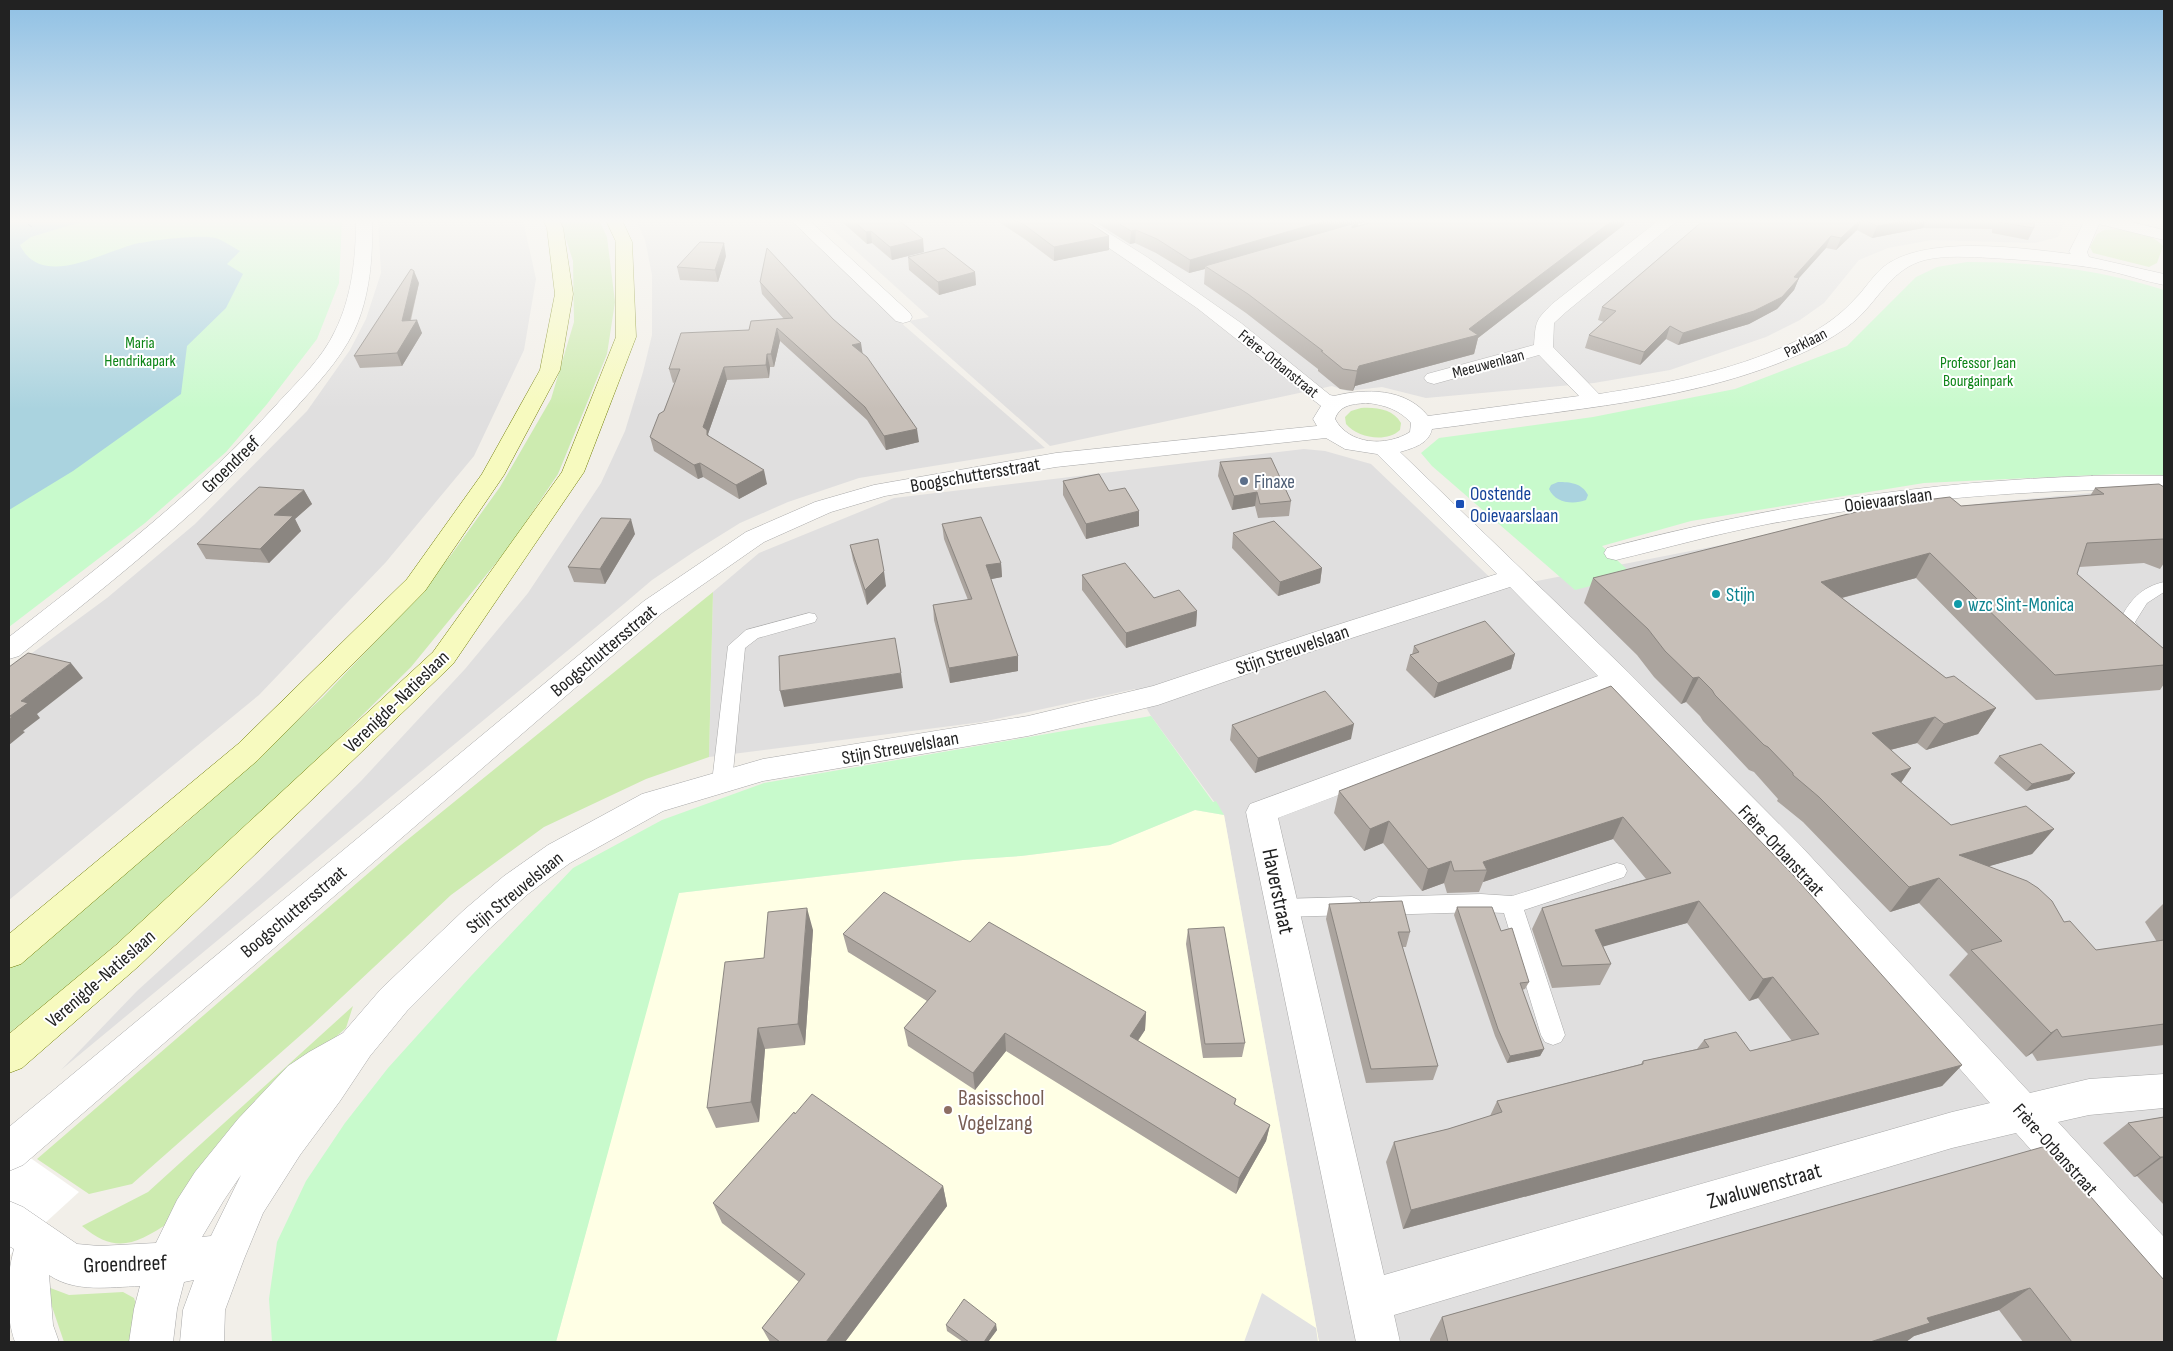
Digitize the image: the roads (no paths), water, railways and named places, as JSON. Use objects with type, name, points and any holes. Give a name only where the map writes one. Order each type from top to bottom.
[{"type":"main road","points":[[9,954],[248,752],[416,585],[493,475],[550,370],[564,294],[562,283]]},
{"type":"main road","name":"Verenigde-Natieslaan","points":[[9,1056],[128,955],[443,658],[573,472],[626,337],[625,283]]},
{"type":"street","name":"Groendreef","points":[[9,650],[129,556],[224,472],[285,409],[332,353],[349,321],[358,283]]},
{"type":"street","points":[[868,283],[903,316]]},
{"type":"street","name":"Frère-Orbanstraat","points":[[1173,283],[1242,333],[1324,399],[1334,404]]},
{"type":"street","points":[[1176,285],[1183,283]]},
{"type":"street","name":"Meeuwenlaan","points":[[1589,283],[1545,322],[1543,348],[1595,401]]},
{"type":"street","name":"Parklaan","points":[[1422,423],[1595,401],[1690,383],[1764,361],[1809,343],[1842,322],[1859,307],[1879,283]]},
{"type":"street","name":"Meeuwenlaan","points":[[1434,378],[1543,348]]},
{"type":"street","name":"Frère-Orbanstraat","points":[[1330,431],[1324,419],[1328,408],[1353,398],[1382,398],[1408,408],[1417,415],[1422,423]]},
{"type":"street","points":[[1330,431],[1353,444],[1383,448],[1400,446],[1415,441],[1420,435],[1422,423]]},
{"type":"street","name":"Boogschuttersstraat","points":[[9,1152],[653,607],[755,537],[823,507],[882,490],[1056,460],[1330,431]]},
{"type":"street","name":"Frère-Orbanstraat","points":[[1383,448],[1618,679],[1790,855],[2164,1268]]},
{"type":"street","name":"Ooievaarslaan","points":[[1616,553],[1705,530],[1798,511],[1947,490],[2120,481],[2164,483]]},
{"type":"street","name":"Stijn Streuvelslaan","points":[[202,1342],[204,1310],[224,1255],[249,1199],[286,1142],[327,1089],[357,1044],[394,1000],[476,920],[516,885],[559,854],[653,802],[763,770],[1028,726],[1158,695],[1324,638],[1515,577]]},
{"type":"street","name":"Haverstraat","points":[[1378,1342],[1261,812],[1618,679]]},
{"type":"street","name":"Stijn Streuvelslaan","points":[[151,1342],[152,1318],[168,1262],[183,1230],[245,1137],[305,1075],[357,1044]]},
{"type":"street","name":"Zwaluwenstraat","points":[[1369,1301],[1952,1130],[2089,1097],[2164,1091]]},
{"type":"street","name":"Groendreef","points":[[25,1233],[70,1264],[99,1267],[168,1262],[224,1255]]},
{"type":"street","points":[[25,1233],[31,1325],[37,1342]]},
{"type":"lane","points":[[2164,586],[2157,587],[2135,605],[2127,622],[2164,674]]},
{"type":"lane","points":[[722,782],[737,646],[752,634],[809,618]]},
{"type":"lane","points":[[1282,908],[1481,903],[1512,905],[1617,872]]},
{"type":"lane","points":[[1512,905],[1553,1035]]},
{"type":"water","points":[[9,283],[238,283],[226,308],[187,346],[181,394],[73,471],[9,510]]},
{"type":"water","points":[[1558,482],[1579,486],[1588,495],[1586,500],[1581,502],[1565,502],[1555,497],[1549,489],[1551,485]]},
{"type":"place","name":"Finaxe","points":[[1244,481]]},
{"type":"place","name":"Oostende Ooievaarslaan","points":[[1460,504]]},
{"type":"place","name":"Stijn","points":[[1716,594]]},
{"type":"place","name":"wzc Sint-Monica","points":[[1958,604]]},
{"type":"place","name":"Basisschool Vogelzang","points":[[948,1110]]},
{"type":"park label","name":"Maria Hendrikapark","points":[[140,351]]},
{"type":"park label","name":"Professor Jean Bourgainpark","points":[[1978,371]]}]
